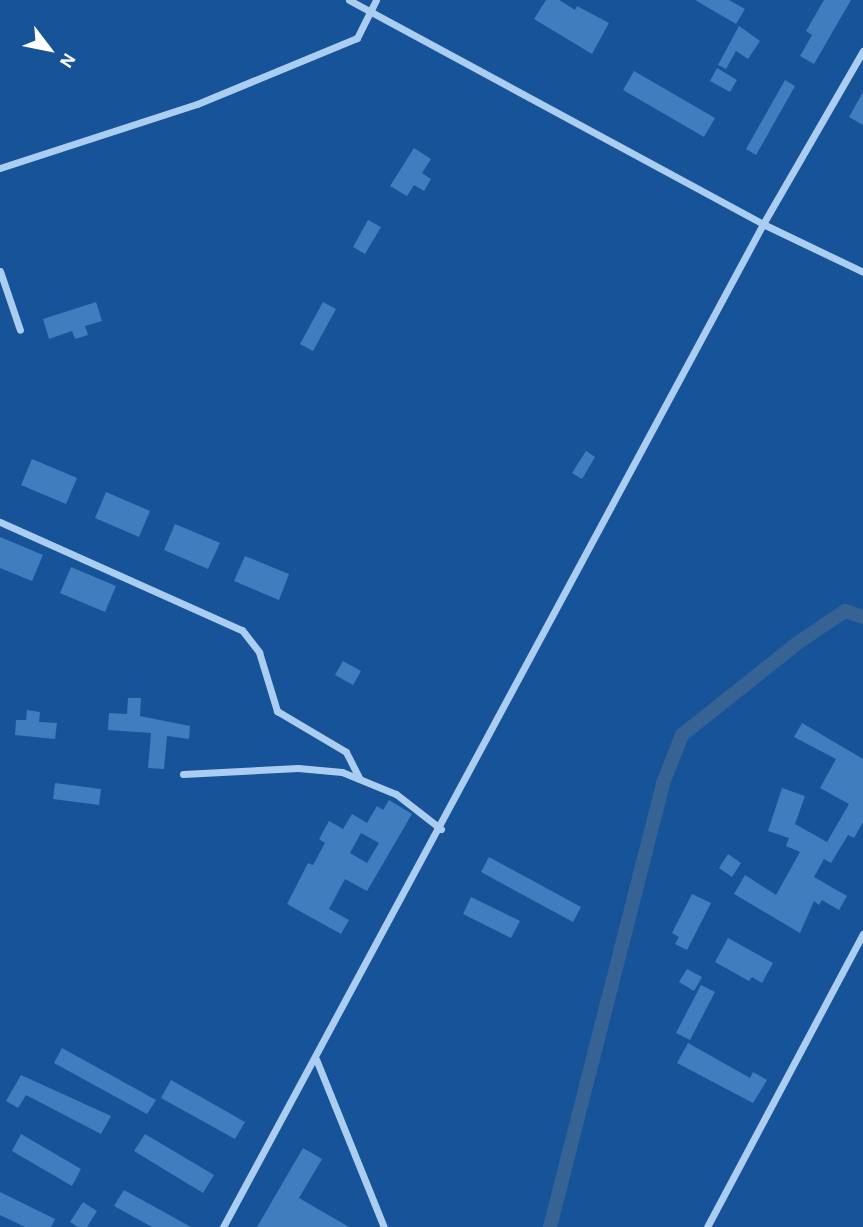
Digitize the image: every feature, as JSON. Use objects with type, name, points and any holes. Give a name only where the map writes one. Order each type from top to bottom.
[{"type":"street","points":[[349,0],[763,224],[863,272]]},
{"type":"street","points":[[0,168],[197,104],[357,38],[376,0]]},
{"type":"street","points":[[223,1227],[441,829],[763,224],[863,51]]},
{"type":"street","points":[[0,271],[20,330]]},
{"type":"street","points":[[0,522],[242,630],[254,640],[277,711],[346,752],[359,778],[371,788],[396,794],[441,829]]},
{"type":"street","points":[[183,774],[298,768],[359,778]]},
{"type":"street","points":[[707,1227],[863,934]]},
{"type":"street","points":[[316,1059],[384,1227]]},
{"type":"building","points":[[546,0],[559,0],[575,10],[577,6],[609,23],[592,54],[534,19]]},
{"type":"building","points":[[695,0],[729,0],[745,9],[736,24]]},
{"type":"building","points":[[824,0],[851,0],[814,64],[800,56],[812,35],[806,31]]},
{"type":"building","points":[[739,26],[760,41],[748,59],[736,51],[726,69],[718,65]]},
{"type":"building","points":[[717,68],[737,80],[730,92],[710,81]]},
{"type":"building","points":[[634,71],[715,118],[704,137],[623,90]]},
{"type":"building","points":[[785,80],[795,86],[756,155],[746,149]]},
{"type":"building","points":[[863,92],[863,125],[849,117]]},
{"type":"building","points":[[414,148],[431,159],[422,173],[431,179],[424,191],[414,185],[407,196],[390,186]]},
{"type":"building","points":[[368,220],[381,227],[365,254],[353,247]]},
{"type":"building","points":[[96,302],[102,321],[85,326],[88,335],[75,339],[72,331],[49,339],[43,319]]},
{"type":"building","points":[[323,302],[336,309],[313,351],[300,344]]},
{"type":"building","points":[[586,451],[595,457],[582,479],[572,473]]},
{"type":"building","points":[[32,459],[77,478],[66,504],[21,485]]},
{"type":"building","points":[[106,492],[150,511],[139,537],[95,518]]},
{"type":"building","points":[[175,524],[220,543],[208,569],[164,550]]},
{"type":"building","points":[[0,537],[43,555],[32,581],[0,568]]},
{"type":"building","points":[[245,556],[289,574],[279,600],[234,581]]},
{"type":"building","points":[[71,567],[116,586],[105,612],[60,593]]},
{"type":"building","points":[[343,661],[361,671],[353,685],[335,675]]},
{"type":"building","points":[[128,698],[141,698],[140,716],[190,726],[189,739],[167,736],[164,769],[148,768],[151,733],[108,730],[109,713],[127,714]]},
{"type":"building","points":[[27,710],[40,712],[39,722],[57,723],[55,739],[15,735],[16,720],[26,720]]},
{"type":"building","points":[[802,723],[863,759],[863,822],[854,838],[848,835],[831,863],[824,859],[814,877],[847,896],[839,910],[822,900],[819,905],[814,901],[800,933],[734,894],[745,875],[776,895],[800,852],[786,846],[789,838],[768,831],[782,788],[805,796],[795,824],[827,842],[849,804],[820,788],[836,759],[794,737]]},
{"type":"building","points":[[55,783],[101,789],[99,805],[53,799]]},
{"type":"building","points":[[389,800],[412,814],[367,891],[345,879],[329,909],[349,920],[341,934],[287,904],[308,863],[313,865],[325,843],[319,839],[329,821],[343,829],[352,814],[367,823],[377,806],[383,810]],"holes":[[[361,833],[379,843],[367,863],[350,853]]]},
{"type":"building","points":[[728,854],[741,863],[732,877],[719,868]]},
{"type":"building","points":[[489,857],[581,907],[573,922],[481,872]]},
{"type":"building","points":[[692,894],[711,903],[687,950],[675,944],[679,937],[672,933]]},
{"type":"building","points":[[471,897],[520,921],[511,938],[463,914]]},
{"type":"building","points":[[728,938],[773,963],[762,983],[752,977],[749,981],[715,962]]},
{"type":"building","points":[[687,969],[702,977],[694,991],[679,982]]},
{"type":"building","points":[[701,985],[715,992],[690,1040],[676,1033]]},
{"type":"building","points":[[688,1043],[750,1078],[753,1072],[767,1080],[753,1103],[677,1063]]},
{"type":"building","points":[[62,1048],[156,1100],[147,1114],[54,1063]]},
{"type":"building","points":[[21,1075],[111,1116],[101,1134],[26,1095],[18,1108],[6,1101]]},
{"type":"building","points":[[171,1080],[245,1122],[235,1139],[161,1098]]},
{"type":"building","points":[[21,1134],[81,1169],[72,1186],[12,1151]]},
{"type":"building","points":[[145,1134],[214,1175],[203,1193],[134,1151]]},
{"type":"building","points":[[303,1148],[322,1159],[299,1198],[349,1227],[257,1227]]},
{"type":"building","points":[[124,1190],[191,1227],[152,1227],[114,1206]]},
{"type":"building","points":[[0,1192],[55,1219],[51,1227],[25,1227],[0,1215]]},
{"type":"building","points":[[83,1202],[97,1211],[87,1227],[78,1227],[70,1222]]},
{"type":"waterway","points":[[550,1227],[663,783],[682,735],[799,642],[845,611],[863,617]]}]
